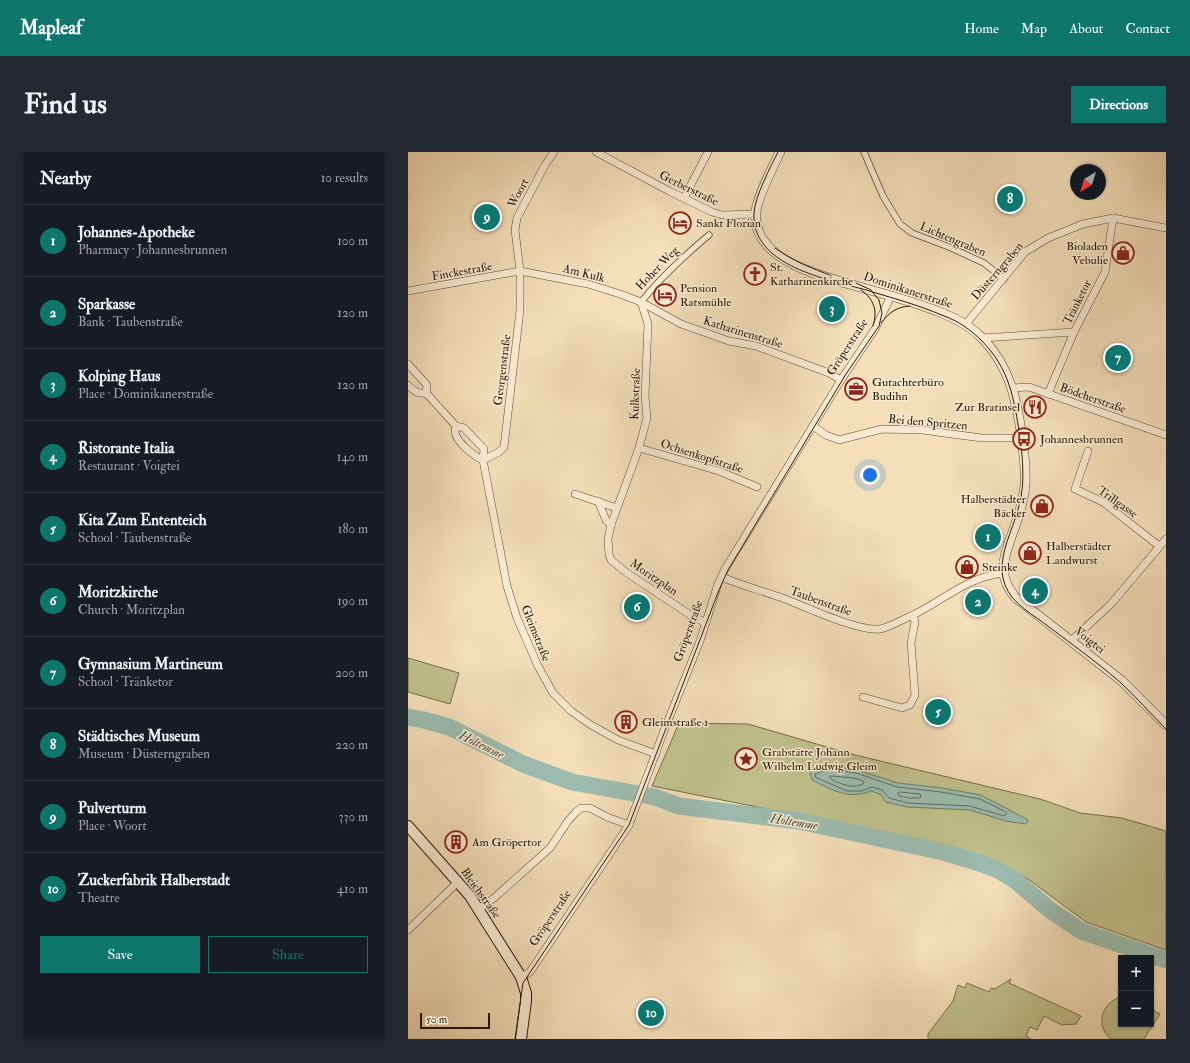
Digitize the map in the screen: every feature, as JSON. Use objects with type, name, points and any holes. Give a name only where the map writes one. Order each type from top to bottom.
[{"type":"main road","name":"Bleichstraße","points":[[408,826],[458,882],[479,909],[522,980]]},
{"type":"main road","points":[[521,1039],[526,1001],[526,993],[522,980]]},
{"type":"street","name":"Woort","points":[[520,272],[514,230],[516,218],[545,165],[554,152]]},
{"type":"street","name":"Gerberstraße","points":[[596,152],[720,215],[756,214]]},
{"type":"street","points":[[684,198],[708,152]]},
{"type":"street","points":[[756,214],[759,201],[780,152]]},
{"type":"street","name":"Lichtengraben","points":[[864,152],[883,196],[900,224],[912,234],[955,249],[984,263],[1004,279]]},
{"type":"street","name":"Dominikanerstraße","points":[[756,214],[756,223],[760,236],[766,244],[791,264],[802,269],[940,312],[965,325]]},
{"type":"street","name":"Düsterngraben","points":[[965,325],[1025,252],[1048,238],[1083,224],[1113,218],[1166,228]]},
{"type":"street","name":"Tränketor","points":[[1048,394],[1074,332],[1105,272],[1113,218]]},
{"type":"street","name":"Hoher Weg","points":[[641,302],[678,261],[709,235]]},
{"type":"street","name":"Finckestraße","points":[[408,291],[520,272]]},
{"type":"street","name":"Am Kulk","points":[[520,272],[588,284],[641,302]]},
{"type":"street","name":"Georgenstraße","points":[[482,460],[499,452],[504,447],[520,310],[520,272]]},
{"type":"street","name":"Gröperstraße","points":[[522,980],[530,972],[629,825],[722,577],[730,560],[841,380],[875,329],[891,296]]},
{"type":"street","name":"Katharinenstraße","points":[[641,302],[681,324],[729,341],[756,346],[829,373],[841,380]]},
{"type":"street","name":"Kulkstraße","points":[[612,560],[609,554],[608,539],[611,525],[639,448],[646,418],[645,396],[648,324],[641,302]]},
{"type":"street","points":[[965,325],[982,338],[1000,362],[1013,388],[1018,409],[1025,462],[1025,484],[1018,516],[1004,559],[1004,573]]},
{"type":"street","points":[[982,338],[1074,332]]},
{"type":"street","name":"Gleimstraße","points":[[408,364],[427,385],[426,393],[456,426],[464,428],[484,449],[482,460],[507,586],[517,618],[538,666],[554,693],[571,711],[591,725],[618,740],[656,754]]},
{"type":"street","name":"Gleimstraße","points":[[408,384],[419,394],[426,393]]},
{"type":"street","name":"Bödcherstraße","points":[[1013,388],[1029,387],[1166,435]]},
{"type":"street","name":"Gleimstraße","points":[[456,426],[455,432],[457,438],[475,457],[482,460]]},
{"type":"street","name":"Bei den Spritzen","points":[[814,426],[826,435],[839,440],[882,429],[922,430],[982,438],[1022,438]]},
{"type":"street","name":"Ochsenkopfstraße","points":[[639,448],[719,471],[757,487]]},
{"type":"street","name":"Trillgasse","points":[[1088,451],[1076,489],[1103,502],[1159,546]]},
{"type":"street","points":[[575,494],[617,508]]},
{"type":"street","points":[[598,501],[606,520],[611,525]]},
{"type":"street","points":[[1071,641],[1111,604],[1166,539]]},
{"type":"street","name":"Moritzplan","points":[[612,560],[626,573],[692,616],[706,623]]},
{"type":"street","name":"Taubenstraße","points":[[722,577],[826,616],[866,628],[880,629],[912,615],[948,593],[979,578],[1004,573]]},
{"type":"street","name":"Voigtei","points":[[1004,573],[1010,592],[1016,598],[1122,681],[1166,725]]},
{"type":"street","points":[[863,697],[902,708],[910,704],[915,695],[911,643],[915,622],[912,615]]},
{"type":"street","points":[[479,909],[494,898],[550,848],[568,821],[582,808],[590,808],[607,817],[629,825]]},
{"type":"street","points":[[408,930],[458,882]]},
{"type":"green space","points":[[408,658],[459,673],[450,704],[408,692]]},
{"type":"green space","points":[[679,723],[748,724],[851,754],[1040,799],[1080,813],[1122,818],[1166,831],[1166,950],[1086,922],[1028,879],[986,857],[942,844],[652,786]]},
{"type":"green space","points":[[1011,979],[1009,983],[1081,1016],[1076,1024],[1062,1025],[1044,1016],[1037,1030],[1030,1027],[1026,1036],[1031,1039],[928,1039],[928,1034],[953,1001],[958,985],[965,988],[967,983],[989,992],[991,988],[995,989]]},
{"type":"green space","points":[[1118,998],[1118,1027],[1152,1027],[1144,1039],[1111,1039],[1106,1034],[1103,1028],[1102,1015],[1109,1004]]},
{"type":"green space","points":[[1154,1011],[1160,1014],[1154,1023]]},
{"type":"water","points":[[834,766],[857,770],[898,783],[942,788],[981,795],[1028,820],[1026,824],[1006,821],[970,810],[907,807],[886,802],[880,794],[871,791],[863,794],[841,793],[812,780],[810,772],[819,768]]},
{"type":"waterway","name":"Holtemme","points":[[408,717],[449,727],[523,764],[572,782],[655,797],[679,806],[799,821],[943,852],[980,863],[998,870],[1016,881],[1050,910],[1081,931],[1166,960]]},
{"type":"tram line","points":[[778,152],[760,190],[754,213],[756,231],[765,246],[778,258],[813,275],[905,302],[954,320],[977,336],[991,351],[1005,373],[1013,397],[1022,455],[1023,472],[1021,497],[1003,555],[1002,575],[1008,592],[1030,613],[1120,682],[1166,729]]},
{"type":"tram line","points":[[775,248],[795,260],[832,276]]},
{"type":"tram line","points":[[515,1039],[523,983],[629,825],[728,570],[846,374],[879,326],[882,313],[879,300],[871,290],[856,283]]},
{"type":"tram line","points":[[861,290],[869,297],[874,306],[875,315],[873,326]]},
{"type":"tram line","points":[[881,323],[894,311],[910,306]]},
{"type":"place","name":"Städtisches Museum","points":[[1010,199]]},
{"type":"place","name":"Pulverturm","points":[[487,217]]},
{"type":"place","name":"Sankt Florian","points":[[680,223]]},
{"type":"place","name":"Bioladen Vebulie","points":[[1123,253]]},
{"type":"place","name":"St. Katharinenkirche","points":[[755,274]]},
{"type":"place","name":"Pension Ratsmühle","points":[[665,295]]},
{"type":"place","name":"Kolping Haus","points":[[832,309]]},
{"type":"place","name":"Gymnasium Martineum","points":[[1118,358]]},
{"type":"place","name":"Gutachterbüro Budihn","points":[[856,389]]},
{"type":"place","name":"Zur Bratinsel","points":[[1035,407]]},
{"type":"place","name":"Johannesbrunnen","points":[[1024,439]]},
{"type":"place","name":"Halberstädter Bäcker","points":[[1042,506]]},
{"type":"place","name":"Johannes-Apotheke","points":[[988,537]]},
{"type":"place","name":"Halberstädter Landwurst","points":[[1030,553]]},
{"type":"place","name":"Steinke","points":[[967,567]]},
{"type":"place","name":"Ristorante Italia","points":[[1035,591]]},
{"type":"place","name":"Sparkasse","points":[[978,602]]},
{"type":"place","name":"Moritzkirche","points":[[637,607]]},
{"type":"place","name":"Kita Zum Ententeich","points":[[938,712]]},
{"type":"place","name":"Gleimstraße 1","points":[[626,722]]},
{"type":"place","name":"Grabstätte Johann Wilhelm Ludwig Gleim","points":[[746,759]]},
{"type":"place","name":"Am Gröpertor","points":[[456,842]]},
{"type":"place","name":"Zuckerfabrik Halberstadt","points":[[651,1013]]}]
